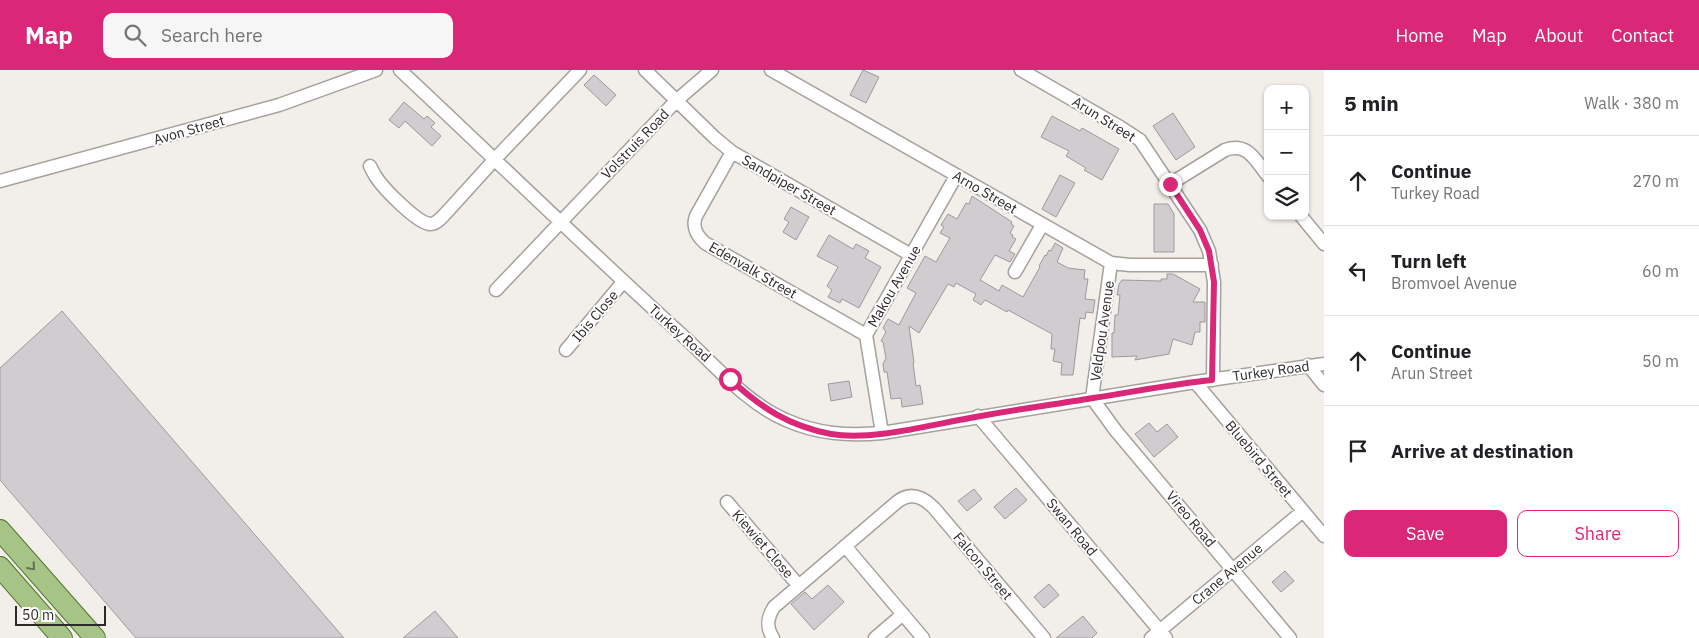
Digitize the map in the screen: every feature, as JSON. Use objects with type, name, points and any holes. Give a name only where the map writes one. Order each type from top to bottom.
[{"type":"main road","points":[[0,530],[95,638]]},
{"type":"main road","points":[[0,567],[62,638]]},
{"type":"street","name":"Avon Street","points":[[0,181],[279,105],[376,70]]},
{"type":"street","name":"Turkey Road","points":[[400,70],[623,282],[751,399],[785,420],[805,428],[832,434],[854,436],[882,433],[1092,398],[1324,364]]},
{"type":"street","points":[[370,166],[385,188],[415,216],[428,224],[439,221],[580,70]]},
{"type":"street","name":"Sandpiper Street","points":[[645,70],[732,152],[911,255]]},
{"type":"street","name":"Volstruis Road","points":[[496,290],[677,100],[712,70]]},
{"type":"street","name":"Arno Street","points":[[771,70],[1111,263],[1130,265],[1212,265]]},
{"type":"street","name":"Arun Street","points":[[1021,70],[1136,136],[1145,146],[1200,230],[1209,251],[1214,282],[1212,380]]},
{"type":"street","points":[[1170,184],[1225,150],[1234,147],[1242,148],[1248,152],[1267,175]]},
{"type":"street","name":"Edenvalk Street","points":[[732,152],[696,216],[694,227],[699,238],[866,335]]},
{"type":"street","name":"Makou Avenue","points":[[882,433],[866,335],[956,176]]},
{"type":"street","points":[[1304,220],[1324,244]]},
{"type":"street","points":[[1015,272],[1042,225]]},
{"type":"street","name":"Veldpou Avenue","points":[[1092,398],[1111,263]]},
{"type":"street","name":"Ibis Close","points":[[566,350],[623,282]]},
{"type":"street","points":[[1308,365],[1324,384]]},
{"type":"street","name":"Bluebird Street","points":[[1195,382],[1324,536]]},
{"type":"street","name":"Vireo Road","points":[[1092,398],[1116,431],[1290,638]]},
{"type":"street","name":"Swan Road","points":[[978,416],[1159,636]]},
{"type":"street","points":[[773,638],[768,630],[767,623],[774,607],[901,499],[913,495],[921,497],[934,508],[1044,638]]},
{"type":"street","name":"Kiewiet Close","points":[[727,502],[799,586]]},
{"type":"street","name":"Crane Avenue","points":[[1159,636],[1233,569],[1303,510]]},
{"type":"street","points":[[845,546],[923,638]]},
{"type":"street","points":[[875,638],[903,614]]},
{"type":"building","points":[[863,70],[879,77],[866,103],[850,95]]},
{"type":"building","points":[[594,75],[616,95],[606,106],[584,85]]},
{"type":"building","points":[[404,102],[424,119],[427,116],[435,123],[431,127],[441,136],[432,146],[405,121],[399,128],[389,120]]},
{"type":"building","points":[[1173,113],[1195,147],[1176,160],[1153,126]]},
{"type":"building","points":[[1052,116],[1080,131],[1082,128],[1119,149],[1102,180],[1084,170],[1086,168],[1066,156],[1069,151],[1041,137]]},
{"type":"building","points":[[1060,175],[1075,183],[1056,217],[1042,209]]},
{"type":"building","points":[[972,196],[1012,222],[1011,224],[1014,226],[1010,233],[1016,239],[1009,251],[1015,254],[1010,262],[995,255],[980,280],[999,291],[1002,285],[1023,297],[1045,255],[1049,250],[1051,251],[1055,243],[1063,248],[1057,262],[1068,268],[1085,270],[1084,279],[1088,279],[1085,299],[1095,300],[1093,313],[1086,312],[1085,319],[1080,318],[1073,375],[1061,375],[1062,363],[1053,361],[1055,349],[1051,349],[1052,334],[985,300],[981,305],[973,300],[976,294],[956,283],[954,287],[948,284],[919,333],[909,326],[916,386],[920,385],[923,404],[902,407],[901,398],[891,399],[887,372],[884,372],[883,364],[886,358],[883,342],[881,341],[886,332],[883,328],[888,319],[899,325],[916,293],[907,288],[925,256],[936,262],[950,238],[940,233],[944,227],[941,225],[948,214],[957,219],[966,203],[969,204]]},
{"type":"building","points":[[1154,204],[1168,204],[1174,214],[1174,252],[1154,252]]},
{"type":"building","points":[[791,207],[809,217],[796,240],[783,232],[789,222],[784,219]]},
{"type":"building","points":[[829,235],[853,249],[856,244],[869,251],[865,258],[881,267],[859,308],[842,299],[840,303],[828,297],[832,290],[827,286],[838,267],[817,256]]},
{"type":"building","points":[[1167,274],[1173,274],[1200,289],[1193,302],[1205,302],[1205,322],[1200,322],[1200,332],[1195,332],[1192,345],[1173,339],[1169,354],[1135,360],[1137,356],[1112,357],[1112,333],[1114,333],[1115,315],[1118,315],[1120,295],[1117,295],[1119,284],[1122,280],[1161,281],[1161,279],[1167,279]]},
{"type":"building","points":[[62,311],[344,638],[136,638],[0,480],[0,368]]},
{"type":"building","points":[[849,381],[852,397],[831,401],[828,384]]},
{"type":"building","points":[[1149,423],[1157,432],[1167,424],[1178,437],[1154,457],[1135,434]]},
{"type":"building","points":[[1016,488],[1027,500],[1005,519],[994,507]]},
{"type":"building","points":[[974,489],[982,499],[967,511],[958,501]]},
{"type":"building","points":[[1285,571],[1294,581],[1281,592],[1272,582]]},
{"type":"building","points":[[1049,584],[1059,595],[1044,608],[1034,597]]},
{"type":"building","points":[[828,585],[844,602],[814,630],[791,604],[805,592],[812,599]]},
{"type":"building","points":[[435,611],[458,638],[403,638]]},
{"type":"building","points":[[1083,616],[1097,633],[1092,638],[1056,638]]},
{"type":"route","points":[[730,379],[751,399],[785,420],[805,428],[832,434],[854,436],[1212,380],[1214,282],[1212,265],[1209,251],[1200,230],[1170,184]]}]
